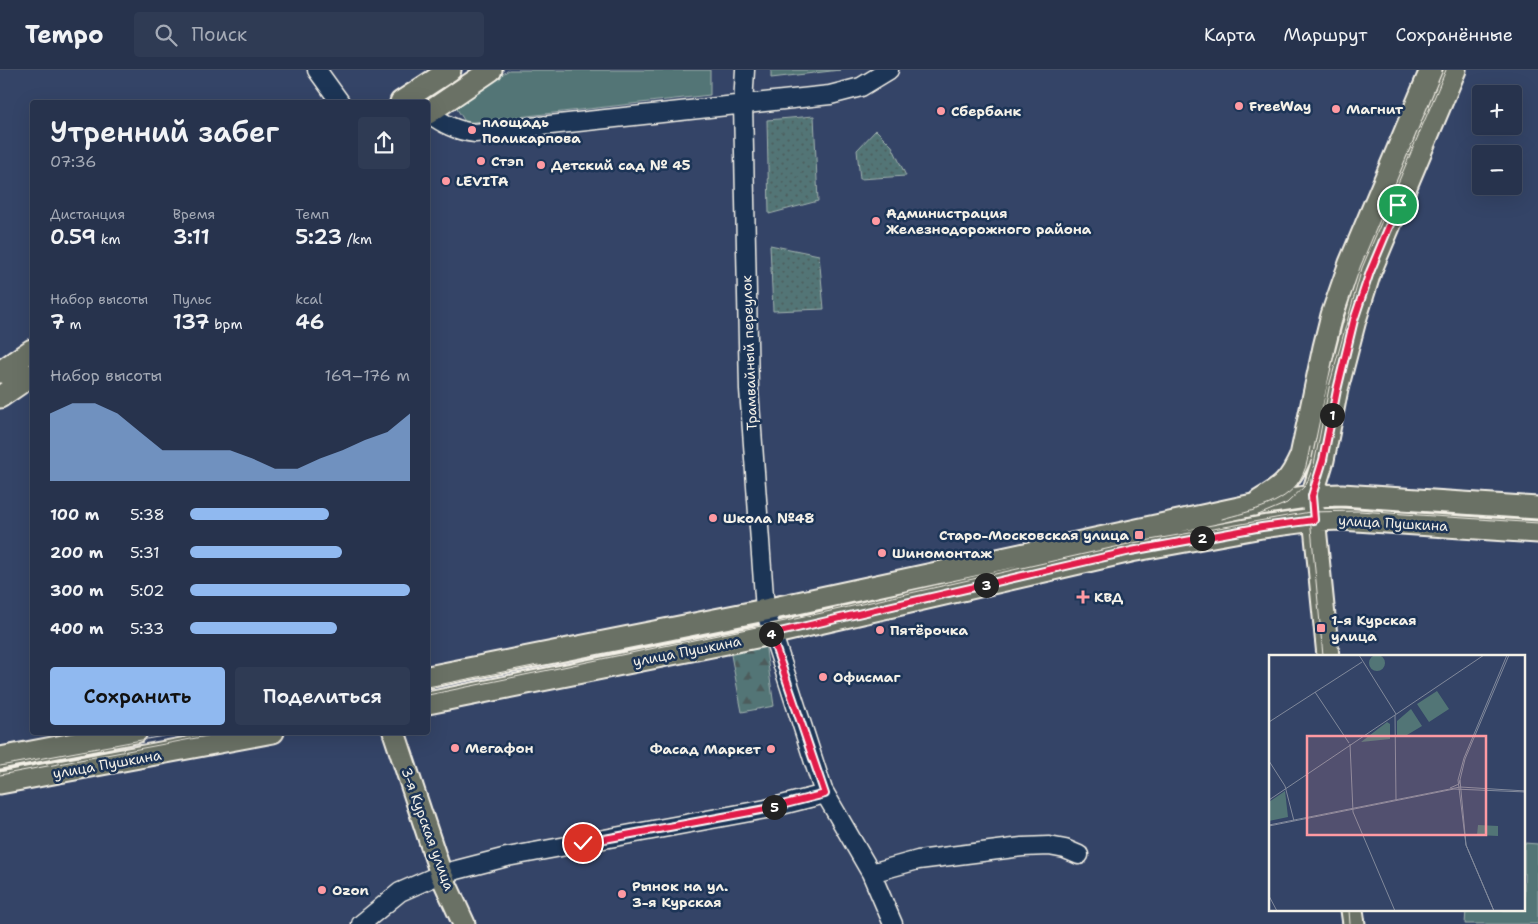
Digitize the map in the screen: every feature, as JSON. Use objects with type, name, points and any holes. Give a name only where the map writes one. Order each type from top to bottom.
[{"type":"main road","points":[[404,100],[450,70]]},
{"type":"main road","points":[[430,112],[491,70]]},
{"type":"main road","points":[[1252,505],[1279,490],[1287,482],[1301,456],[1332,315],[1350,263],[1431,70]]},
{"type":"main road","points":[[1312,496],[1323,460],[1354,320],[1370,272],[1455,70]]},
{"type":"main road","points":[[0,372],[30,351]]},
{"type":"main road","points":[[0,397],[30,376]]},
{"type":"main road","points":[[1301,456],[1312,496],[1328,655]]},
{"type":"main road","name":"улица Пушкина","points":[[430,677],[765,610],[1252,505],[1312,496],[1342,495],[1538,508]]},
{"type":"main road","name":"улица Пушкина","points":[[430,703],[771,634],[1131,551],[1262,527],[1314,520],[1341,519],[1538,532]]},
{"type":"main road","name":"улица Пушкина","points":[[0,758],[120,735]]},
{"type":"main road","name":"улица Пушкина","points":[[0,783],[257,735]]},
{"type":"main road","name":"3-я Курская улица","points":[[395,735],[441,874],[464,924]]},
{"type":"street","points":[[317,70],[339,100]]},
{"type":"street","name":"Трамвайный переулок","points":[[745,70],[743,104],[749,390],[765,610],[771,634],[825,794],[871,874],[893,924]]},
{"type":"street","points":[[430,114],[450,128],[475,134],[830,95],[861,87],[889,70]]},
{"type":"street","points":[[361,924],[400,892],[441,874],[507,857],[766,809],[825,794]]},
{"type":"street","points":[[871,874],[918,860],[1022,847],[1049,846],[1065,849],[1079,855]]},
{"type":"green space","points":[[509,70],[710,70],[710,95],[466,123],[455,106]]},
{"type":"green space","points":[[771,70],[840,70],[771,78]]},
{"type":"green space","points":[[814,116],[818,201],[769,214],[767,120]]},
{"type":"green space","points":[[876,130],[892,146],[906,176],[860,179],[857,150]]},
{"type":"green space","points":[[770,245],[819,255],[824,309],[773,311]]},
{"type":"green space","points":[[765,643],[774,706],[742,712],[730,650]]},
{"type":"green space","points":[[1526,843],[1538,844],[1538,924],[1465,924],[1466,912],[1526,912]]},
{"type":"tram line","points":[[1256,516],[1287,503],[1306,485],[1314,465],[1330,383],[1362,268],[1446,70]]},
{"type":"tram line","points":[[1222,519],[1268,505],[1289,493],[1303,474],[1310,447]]},
{"type":"tram line","points":[[1311,479],[1309,506],[1323,655]]},
{"type":"tram line","points":[[430,695],[795,619],[1133,543],[1310,512],[1359,511],[1538,523]]},
{"type":"tram line","points":[[430,687],[538,665]]},
{"type":"tram line","points":[[0,766],[169,735]]},
{"type":"tram line","points":[[0,775],[212,735]]},
{"type":"tram line","points":[[1349,912],[1350,924]]},
{"type":"place","name":"FreeWay","points":[[1239,106]]},
{"type":"place","name":"Магнит","points":[[1336,109]]},
{"type":"place","name":"Сбербанк","points":[[941,111]]},
{"type":"place","name":"площадь Поликарпова","points":[[472,130]]},
{"type":"place","name":"Стэп","points":[[481,161]]},
{"type":"place","name":"Детский сад № 45","points":[[541,165]]},
{"type":"place","name":"LEVITA","points":[[446,181]]},
{"type":"place","name":"Администрация Железнодорожного района","points":[[876,221]]},
{"type":"place","name":"Школа №48","points":[[713,518]]},
{"type":"place","name":"Старо-Московская улица","points":[[1139,535]]},
{"type":"place","name":"Шиномонтаж","points":[[882,553]]},
{"type":"place","name":"КВД","points":[[1083,597]]},
{"type":"place","name":"1-я Курская улица","points":[[1321,628]]},
{"type":"place","name":"Пятёрочка","points":[[880,630]]},
{"type":"place","name":"Офисмаг","points":[[823,677]]},
{"type":"place","name":"Мегафон","points":[[455,748]]},
{"type":"place","name":"Фасад Маркет","points":[[771,749]]},
{"type":"place","name":"Ozon","points":[[322,890]]},
{"type":"place","name":"Рынок на ул. 3-я Курская","points":[[622,894]]},
{"type":"route","points":[[583,843],[766,809],[825,794],[771,634],[1131,551],[1262,527],[1314,520],[1312,496],[1323,460],[1354,320],[1370,272],[1398,205]]}]
